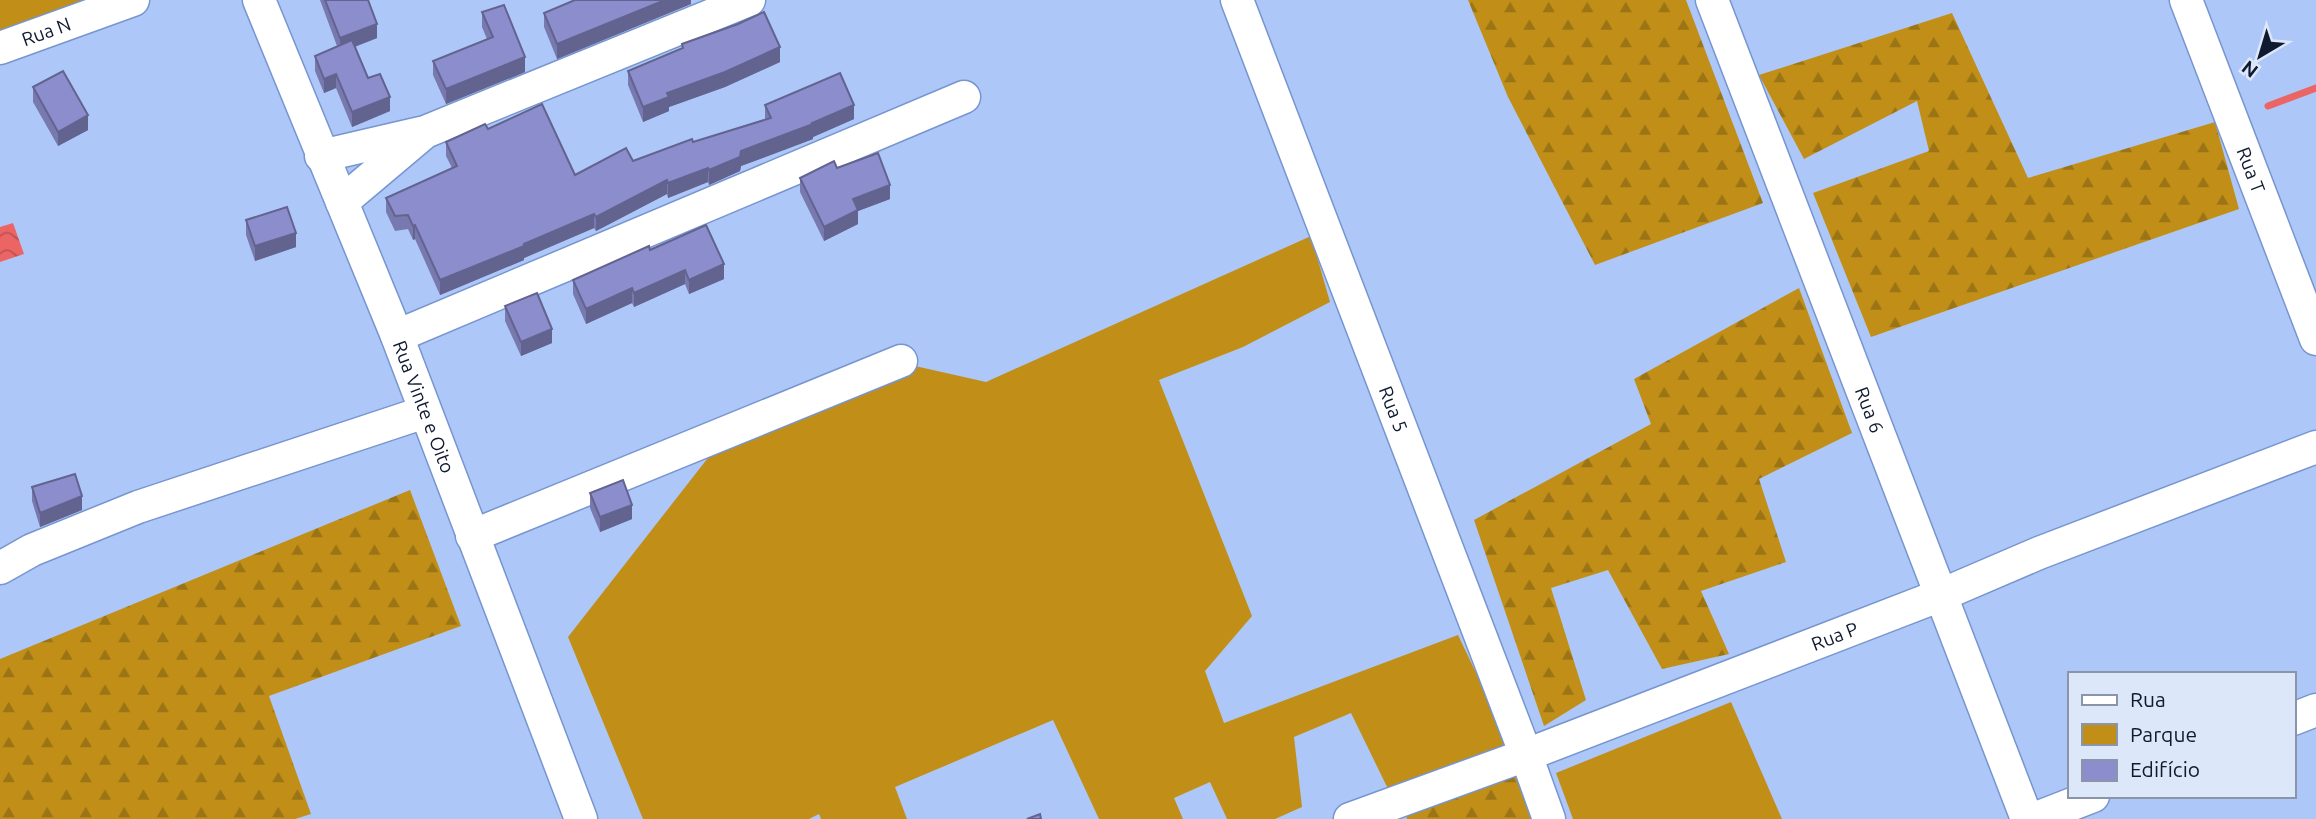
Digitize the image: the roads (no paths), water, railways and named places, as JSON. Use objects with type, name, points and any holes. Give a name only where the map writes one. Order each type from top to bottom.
[{"type":"street","name":"Rua N","points":[[0,48],[133,0]]},
{"type":"street","name":"Rua Vinte e Oito","points":[[259,0],[397,336],[581,819]]},
{"type":"street","points":[[321,156],[425,132],[749,0]]},
{"type":"street","name":"Rua 5","points":[[1237,0],[1549,819]]},
{"type":"street","name":"Rua 6","points":[[1712,0],[2027,819]]},
{"type":"street","name":"Rua T","points":[[2186,0],[2316,339]]},
{"type":"street","points":[[397,336],[964,97]]},
{"type":"street","points":[[342,202],[425,132]]},
{"type":"street","points":[[472,536],[901,361]]},
{"type":"street","points":[[0,568],[32,550],[138,507],[425,412]]},
{"type":"street","name":"Rua P","points":[[1350,819],[1526,755],[2316,447]]},
{"type":"street","points":[[2295,718],[2316,710]]},
{"type":"street","points":[[2034,819],[2088,798]]},
{"type":"water","points":[[13,223],[24,254],[0,262],[0,227]]},
{"type":"waterway","points":[[2268,106],[2316,88]]}]
